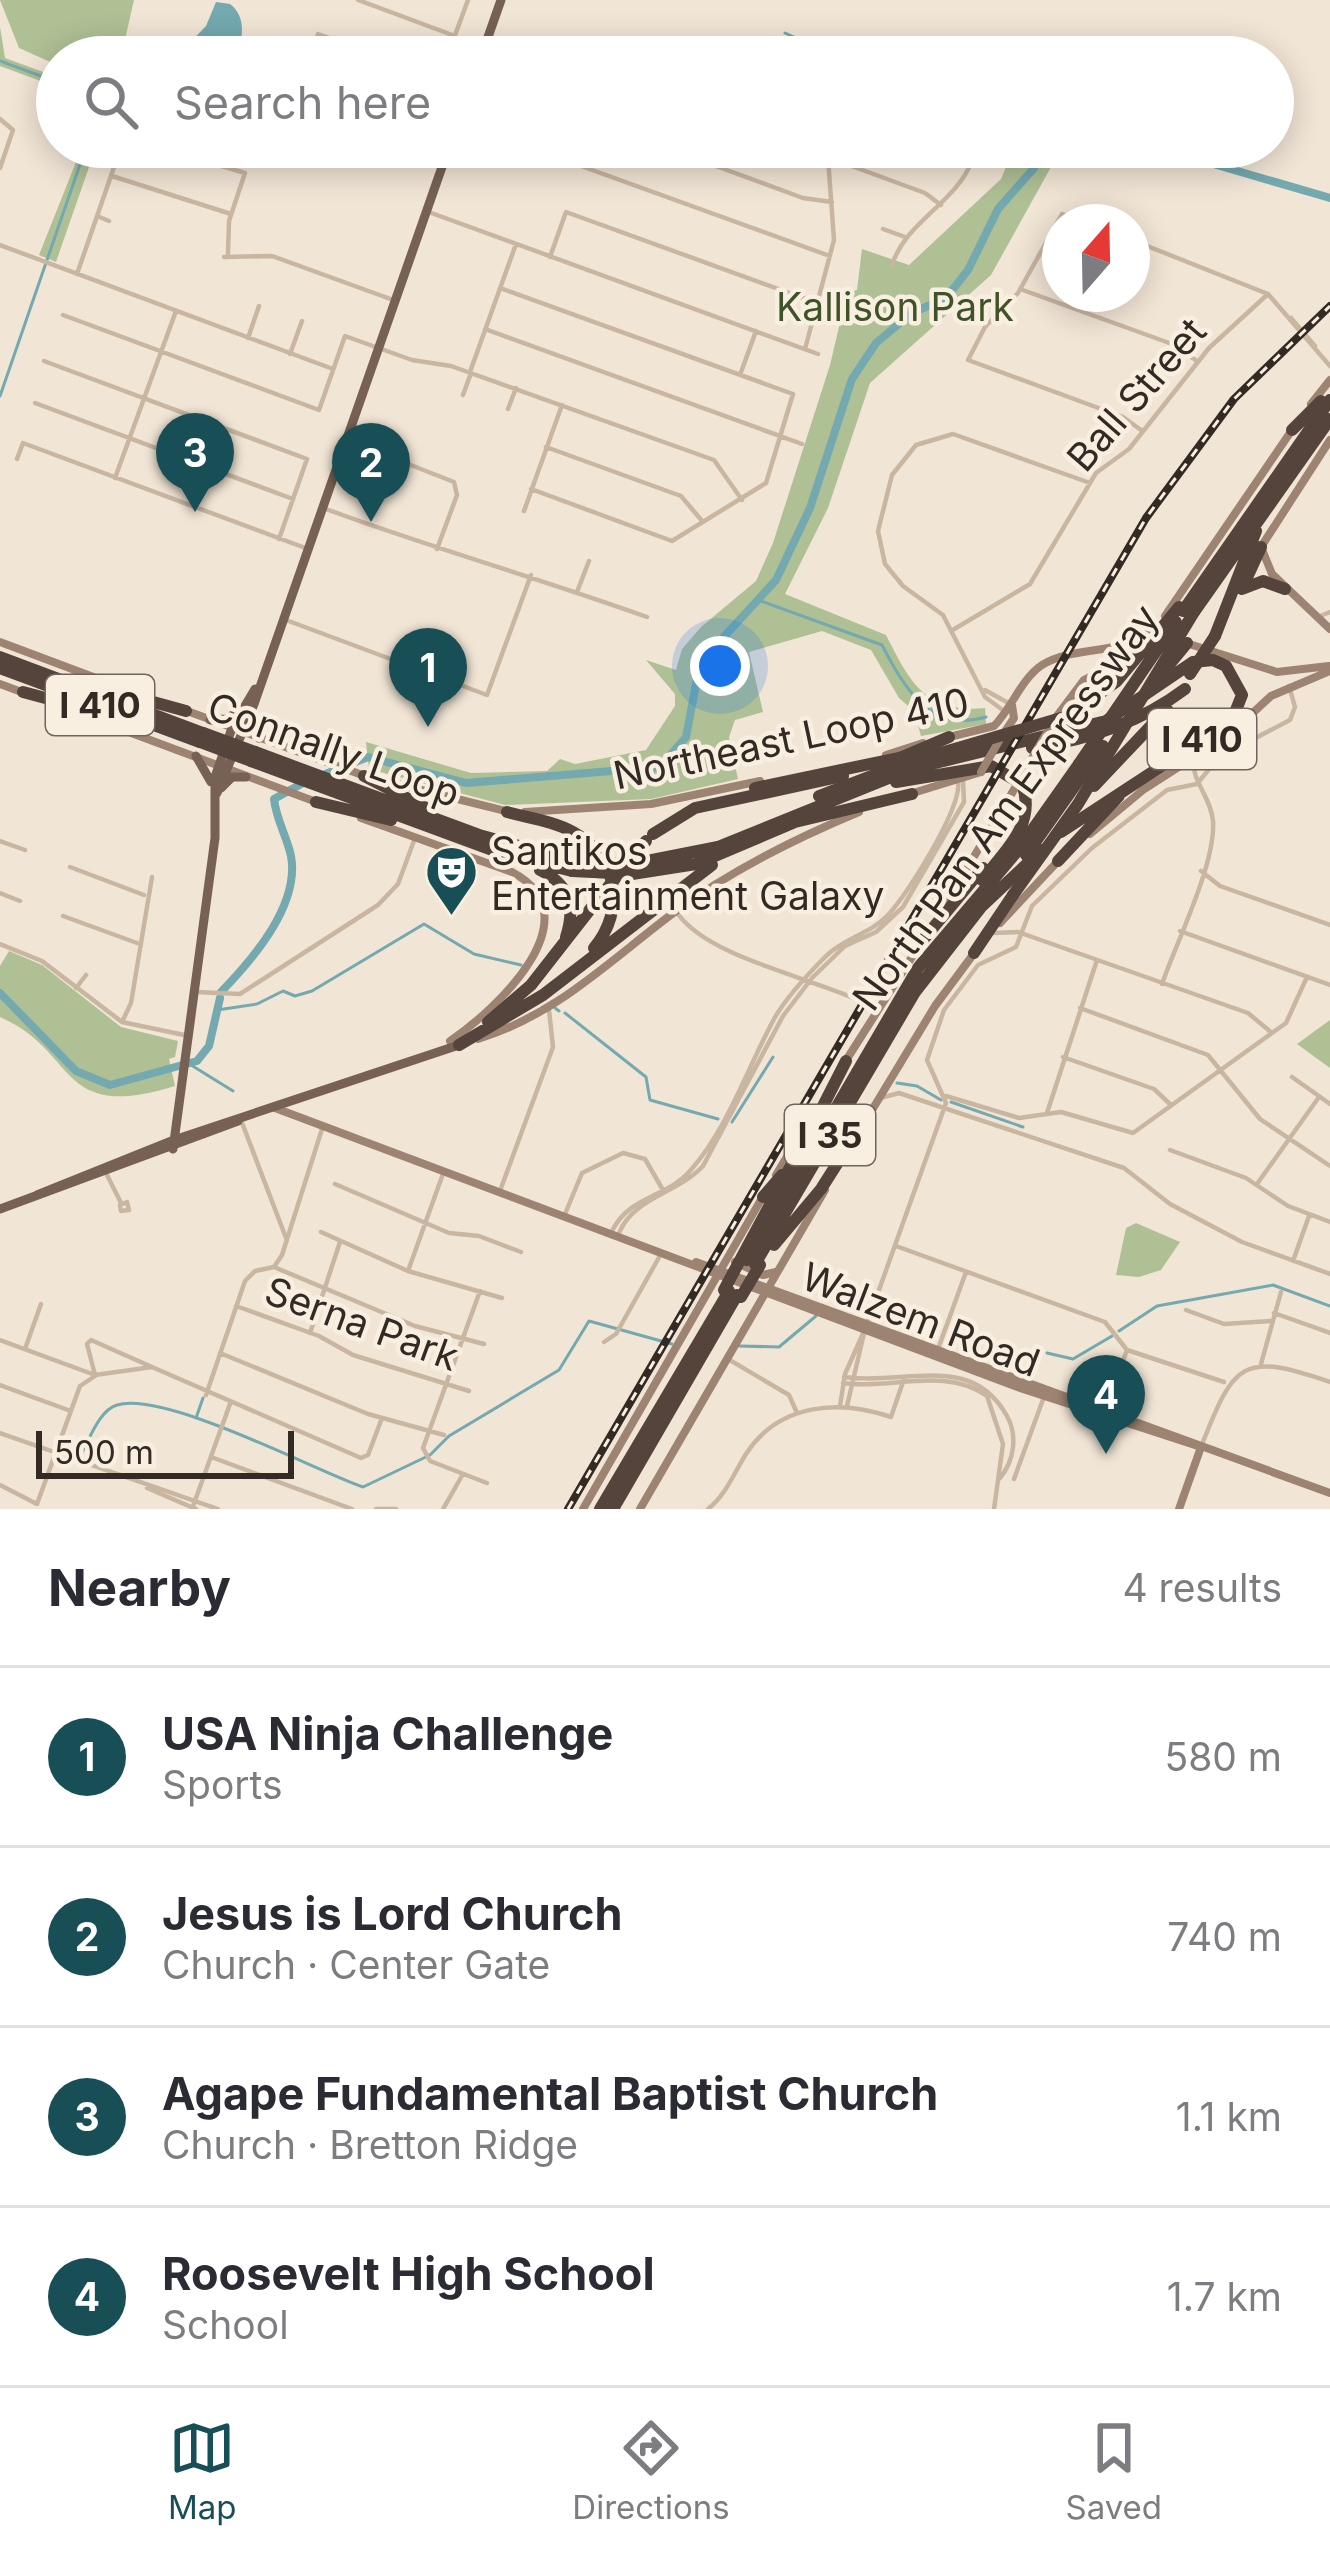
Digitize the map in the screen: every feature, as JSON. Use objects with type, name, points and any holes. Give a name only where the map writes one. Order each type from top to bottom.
[{"type":"highway","points":[[1292,430],[1330,396]]},
{"type":"highway","name":"North Pan Am Expressway","points":[[754,1264],[930,941],[1019,849],[1083,767],[1184,606],[1330,396]]},
{"type":"highway","name":"North Pan Am Expressway","points":[[1184,606],[1269,503],[1330,419]]},
{"type":"highway","points":[[1217,639],[1269,503]]},
{"type":"highway","points":[[1072,802],[1190,680],[1217,639],[1261,547]]},
{"type":"highway","points":[[1241,590],[1263,581],[1285,589]]},
{"type":"highway","points":[[454,1043],[514,1003],[650,838],[691,805],[1042,727],[1087,706],[1125,673],[1184,606]]},
{"type":"highway","points":[[974,952],[1072,802],[1184,606]]},
{"type":"highway","points":[[1170,641],[1174,660]]},
{"type":"highway","points":[[1066,732],[1133,698],[1187,643]]},
{"type":"highway","name":"Connally Loop","points":[[0,657],[202,738]]},
{"type":"highway","name":"I 410","points":[[982,906],[1064,829],[1235,716],[1241,690],[1226,667],[1208,660],[1187,664],[1106,721],[1066,732]]},
{"type":"highway","name":"Connally Loop","points":[[0,668],[202,738],[255,750],[292,771],[572,866]]},
{"type":"highway","points":[[58,677],[186,711]]},
{"type":"highway","points":[[896,782],[1076,740],[1131,721],[1190,680]]},
{"type":"highway","points":[[23,692],[202,738]]},
{"type":"highway","name":"Connally Loop","points":[[632,869],[736,839],[885,778],[1066,732]]},
{"type":"highway","points":[[881,766],[949,737]]},
{"type":"highway","points":[[650,838],[695,808],[881,766],[1032,740]]},
{"type":"highway","points":[[736,839],[820,796],[980,742]]},
{"type":"highway","name":"I 410","points":[[896,782],[997,767],[1022,784],[1028,803],[1024,823],[930,941]]},
{"type":"highway","name":"North Pan Am Expressway","points":[[682,1380],[726,1286],[754,1264],[915,992],[1072,802],[1083,767]]},
{"type":"highway","points":[[1058,861],[1147,772]]},
{"type":"highway","points":[[364,776],[479,835]]},
{"type":"highway","name":"Connally Loop","points":[[339,788],[497,851],[572,866],[632,869],[696,864],[896,782]]},
{"type":"highway","points":[[796,822],[912,794]]},
{"type":"highway","points":[[312,801],[454,835]]},
{"type":"highway","points":[[507,812],[558,825],[585,839],[600,856],[615,889],[605,934],[530,1003]]},
{"type":"highway","points":[[454,1043],[530,1003],[690,877],[752,843]]},
{"type":"highway","points":[[497,851],[564,887],[572,915],[564,944]]},
{"type":"highway","points":[[726,1286],[846,1061]]},
{"type":"highway","points":[[763,1197],[853,1076]]},
{"type":"highway","points":[[754,1264],[826,1182],[873,1107]]},
{"type":"highway","name":"North Pan Am Expressway","points":[[600,1509],[707,1347],[726,1286]]},
{"type":"highway","points":[[618,1509],[682,1380]]},
{"type":"main road","points":[[487,36],[497,1]]},
{"type":"main road","points":[[214,794],[284,620],[441,168]]},
{"type":"main road","points":[[583,1509],[726,1286],[732,1253],[763,1197],[876,1008],[930,941],[1057,716],[1084,680],[1150,640],[1184,606],[1292,430],[1330,380]]},
{"type":"main road","points":[[1330,440],[1261,547],[1264,563],[1285,589],[1330,628]]},
{"type":"main road","points":[[1126,657],[1152,629],[1184,606]]},
{"type":"main road","name":"Northeast Loop 410","points":[[202,738],[236,730],[255,750],[317,759],[364,776],[507,812],[651,804],[994,726],[1042,665],[1137,641],[1152,629]]},
{"type":"main road","points":[[1150,640],[1187,643],[1273,671],[1330,668]]},
{"type":"main road","name":"Northeast Loop 410","points":[[0,642],[186,711],[222,767],[527,880],[543,902],[545,926],[500,1001],[454,1043]]},
{"type":"main road","points":[[640,1509],[873,1107],[974,952],[1058,861],[1176,769],[1330,668]]},
{"type":"main road","points":[[1273,671],[1287,692]]},
{"type":"main road","points":[[0,684],[23,692]]},
{"type":"main road","points":[[37,1196],[549,1010],[676,911],[794,842],[981,772],[1014,718],[1012,705]]},
{"type":"main road","points":[[174,1144],[215,838],[214,794],[202,738],[247,709]]},
{"type":"main road","points":[[247,709],[255,750]]},
{"type":"main road","points":[[994,726],[1000,739]]},
{"type":"main road","points":[[214,794],[232,777],[246,777],[238,763],[244,745],[255,750]]},
{"type":"main road","points":[[304,1119],[298,1108],[305,1098]]},
{"type":"main road","name":"Walzem Road","points":[[275,1108],[707,1267],[726,1286],[767,1289],[1330,1493]]},
{"type":"main road","points":[[0,1209],[106,1173],[194,1133],[240,1121]]},
{"type":"main road","points":[[176,1125],[180,1133],[194,1133]]},
{"type":"main road","points":[[732,1253],[736,1264],[760,1274],[772,1274],[781,1266]]},
{"type":"main road","points":[[732,1253],[707,1267],[725,1286],[747,1294],[754,1312]]},
{"type":"main road","points":[[754,1312],[792,1298],[782,1281],[781,1266]]},
{"type":"main road","name":"Walzem Road","points":[[866,1326],[909,1347],[939,1354]]},
{"type":"main road","name":"Walzem Road","points":[[1046,1393],[1076,1408],[1201,1447]]},
{"type":"main road","points":[[1076,1408],[1105,1409]]},
{"type":"main road","points":[[1179,1509],[1201,1447]]},
{"type":"street","points":[[358,0],[455,36],[468,0]]},
{"type":"street","points":[[0,119],[11,124],[0,168]]},
{"type":"street","points":[[77,274],[115,168]]},
{"type":"street","points":[[228,168],[245,173],[231,214],[226,257],[272,256],[396,301]]},
{"type":"street","points":[[594,168],[830,256]]},
{"type":"street","points":[[721,168],[803,198],[832,202]]},
{"type":"street","points":[[805,349],[830,256],[829,168]]},
{"type":"street","points":[[856,168],[928,194],[940,205]]},
{"type":"street","points":[[892,265],[906,237],[961,185],[969,168]]},
{"type":"street","points":[[112,176],[231,214]]},
{"type":"street","points":[[426,211],[818,354]]},
{"type":"street","points":[[550,257],[566,212],[817,303]]},
{"type":"street","points":[[97,217],[109,221]]},
{"type":"street","points":[[883,229],[906,237]]},
{"type":"street","points":[[463,395],[517,244]]},
{"type":"street","points":[[0,245],[333,370]]},
{"type":"street","points":[[1150,247],[1268,294],[1330,366]]},
{"type":"street","points":[[1042,250],[1020,289],[985,327],[968,360],[1123,417],[1143,431]]},
{"type":"street","points":[[500,288],[793,394],[770,478],[672,541],[531,490]]},
{"type":"street","points":[[1020,289],[1173,345],[1197,361]]},
{"type":"street","name":"Ball Street","points":[[951,631],[1030,584],[1090,483],[1143,431],[1197,361],[1268,294]]},
{"type":"street","points":[[248,338],[260,306]]},
{"type":"street","points":[[115,478],[176,311]]},
{"type":"street","points":[[63,315],[319,410],[345,336],[516,388],[714,460],[742,500]]},
{"type":"street","points":[[290,353],[302,321]]},
{"type":"street","points":[[485,329],[802,444]]},
{"type":"street","points":[[740,375],[756,331]]},
{"type":"street","points":[[44,361],[308,459],[279,538]]},
{"type":"street","points":[[508,409],[516,388]]},
{"type":"street","points":[[35,404],[293,499]]},
{"type":"street","points":[[524,511],[562,405]]},
{"type":"street","points":[[1003,718],[1004,710],[984,690],[934,606],[893,576],[880,551],[880,517],[892,475],[906,453],[927,439],[960,435],[1090,483]]},
{"type":"street","points":[[346,440],[454,482],[457,494],[437,550]]},
{"type":"street","points":[[17,459],[22,443],[308,549]]},
{"type":"street","points":[[546,447],[681,496],[703,522]]},
{"type":"street","points":[[323,508],[647,617]]},
{"type":"street","points":[[577,592],[589,561]]},
{"type":"street","points":[[284,620],[487,695],[531,575]]},
{"type":"street","points":[[1318,617],[1330,612]]},
{"type":"street","points":[[984,690],[1012,705]]},
{"type":"street","points":[[844,1406],[846,1380],[944,1109],[946,1096],[926,1060],[944,1010],[982,960],[1016,946],[1032,906],[1092,848],[1167,790],[1197,781],[1219,757],[1290,719],[1287,692]]},
{"type":"street","points":[[1162,984],[1213,822],[1193,759]]},
{"type":"street","points":[[1176,769],[1197,781]]},
{"type":"street","points":[[615,1232],[632,1204],[664,1191],[704,1153],[772,1022],[809,977],[835,947],[872,928],[895,906],[957,803],[961,780]]},
{"type":"street","points":[[196,992],[240,994],[378,905],[401,878],[416,838]]},
{"type":"street","points":[[0,841],[25,850]]},
{"type":"street","points":[[70,867],[146,896]]},
{"type":"street","points":[[1201,871],[1220,886],[1330,925]]},
{"type":"street","points":[[122,1022],[152,877]]},
{"type":"street","points":[[0,893],[20,901]]},
{"type":"street","points":[[676,911],[714,946],[826,983],[876,1008]]},
{"type":"street","points":[[63,916],[139,944]]},
{"type":"street","points":[[1005,917],[1020,933]]},
{"type":"street","points":[[1180,931],[1330,985]]},
{"type":"street","points":[[990,934],[1020,933],[1097,960],[1259,1018],[1272,1034]]},
{"type":"street","points":[[0,944],[42,961],[122,1022],[189,1036]]},
{"type":"street","points":[[1047,1113],[1097,960]]},
{"type":"street","points":[[76,988],[86,975]]},
{"type":"street","points":[[946,1096],[1019,1118],[1061,1112],[1133,1133],[1294,1015],[1307,977]]},
{"type":"street","points":[[1080,1008],[1203,1053],[1222,1070],[1253,1113],[1330,1166]]},
{"type":"street","points":[[500,1191],[553,1047],[549,1010]]},
{"type":"street","points":[[1063,1057],[1154,1089],[1172,1106]]},
{"type":"street","points":[[894,1072],[895,1086],[905,1095]]},
{"type":"street","points":[[1292,1077],[1330,1104]]},
{"type":"street","points":[[873,1107],[893,1093],[905,1095],[1124,1168],[1173,1205],[1242,1242],[1330,1274]]},
{"type":"street","points":[[1257,1184],[1319,1097]]},
{"type":"street","points":[[240,1121],[287,1240]]},
{"type":"street","points":[[274,1267],[323,1126]]},
{"type":"street","points":[[1169,1150],[1257,1184],[1330,1222]]},
{"type":"street","points":[[565,1214],[580,1175],[623,1153],[645,1159],[664,1191]]},
{"type":"street","points":[[408,1271],[444,1171]]},
{"type":"street","points":[[106,1173],[121,1203]]},
{"type":"street","points":[[335,1184],[426,1224],[521,1252]]},
{"type":"street","points":[[1293,1261],[1310,1214]]},
{"type":"street","points":[[321,1232],[408,1271],[502,1298]]},
{"type":"street","points":[[310,1333],[341,1240]]},
{"type":"street","points":[[895,1246],[1105,1322],[1127,1350],[1226,1383]]},
{"type":"street","points":[[604,1342],[620,1328],[662,1251]]},
{"type":"street","points":[[206,1395],[248,1277],[274,1267],[326,1286],[370,1310],[484,1344]]},
{"type":"street","points":[[932,1374],[966,1272]]},
{"type":"street","points":[[480,1291],[429,1429],[427,1457],[487,1483]]},
{"type":"street","points":[[1261,1364],[1281,1292]]},
{"type":"street","points":[[25,1348],[41,1304]]},
{"type":"street","name":"Serna Park","points":[[236,1306],[310,1333],[353,1355],[469,1391]]},
{"type":"street","points":[[1186,1310],[1224,1324],[1272,1317],[1330,1333]]},
{"type":"street","points":[[0,1340],[95,1376]]},
{"type":"street","points":[[95,1376],[86,1344],[91,1340],[206,1395],[364,1459],[382,1418]]},
{"type":"street","points":[[1105,1409],[1127,1350]]},
{"type":"street","points":[[220,1353],[382,1418],[444,1435]]},
{"type":"street","points":[[727,1359],[784,1390],[797,1413]]},
{"type":"street","points":[[1201,1447],[1226,1383],[1261,1364],[1330,1382]]},
{"type":"street","points":[[28,1509],[38,1504],[84,1380],[152,1367]]},
{"type":"street","points":[[903,1382],[932,1374],[962,1377],[988,1388],[1013,1433],[1011,1458],[1000,1478]]},
{"type":"street","points":[[846,1380],[940,1380],[979,1390],[991,1403],[1001,1436],[994,1509]]},
{"type":"street","points":[[708,1509],[757,1440],[797,1413],[844,1406],[891,1418],[903,1382]]},
{"type":"street","points":[[0,1385],[70,1411]]},
{"type":"street","points":[[1015,1479],[1046,1393]]},
{"type":"street","points":[[194,1507],[230,1404]]},
{"type":"street","points":[[0,1433],[194,1507],[218,1509]]},
{"type":"street","points":[[1001,1436],[1013,1433]]},
{"type":"street","points":[[211,1457],[352,1509]]},
{"type":"street","points":[[1002,1457],[1011,1458]]},
{"type":"street","points":[[443,1509],[463,1474]]},
{"type":"street","points":[[0,1484],[38,1504]]},
{"type":"street","points":[[376,1509],[396,1509]]},
{"type":"green space","points":[[0,0],[134,0],[126,36],[36,36],[36,56],[19,48]]},
{"type":"green space","points":[[0,27],[5,58],[36,69],[36,79],[0,66]]},
{"type":"green space","points":[[74,168],[89,168],[56,262],[39,255]]},
{"type":"green space","name":"Kallison Park","points":[[1005,168],[1050,168],[991,275],[870,383],[828,508],[785,594],[886,635],[922,691],[948,706],[985,708],[986,724],[921,736],[914,711],[899,698],[871,650],[822,631],[749,652],[763,712],[735,720],[729,737],[738,779],[651,799],[505,805],[369,769],[366,742],[471,773],[547,771],[560,759],[575,764],[646,750],[675,706],[675,694],[646,660],[676,670],[682,649],[701,627],[756,581],[773,543],[830,365],[847,293],[857,290],[862,249],[909,265],[1001,179]]},
{"type":"green space","points":[[9,951],[42,965],[121,1027],[178,1041],[175,1057],[169,1059],[175,1086],[109,1096],[72,1078],[44,1047],[0,1017],[0,966]]},
{"type":"green space","points":[[1330,1020],[1330,1068],[1297,1044]]},
{"type":"green space","points":[[1136,1223],[1180,1242],[1161,1270],[1139,1277],[1116,1275],[1126,1228]]},
{"type":"water","points":[[216,2],[230,4],[239,15],[242,36],[196,36]]},
{"type":"waterway","points":[[785,33],[792,36]]},
{"type":"waterway","points":[[0,61],[36,74]]},
{"type":"waterway","points":[[0,396],[79,168]]},
{"type":"waterway","points":[[323,775],[368,757],[466,783],[660,767],[686,737],[700,663],[776,580],[810,508],[852,379],[876,343],[912,313],[946,298],[968,270],[998,209],[1034,168]]},
{"type":"waterway","points":[[1227,168],[1330,198]]},
{"type":"waterway","points":[[758,600],[882,645],[910,691],[935,713],[949,719],[986,717]]},
{"type":"waterway","points":[[221,992],[260,947],[281,912],[292,875],[291,856],[274,799],[303,783]]},
{"type":"waterway","points":[[217,1010],[257,1004],[283,991],[295,996],[312,991],[424,924],[474,954],[521,965]]},
{"type":"waterway","points":[[0,993],[76,1071],[110,1085],[197,1061],[209,1046],[220,998]]},
{"type":"waterway","points":[[555,1008],[559,1011]]},
{"type":"waterway","points":[[565,1013],[646,1077],[650,1100],[718,1119]]},
{"type":"waterway","points":[[732,1122],[773,1057]]},
{"type":"waterway","points":[[191,1065],[233,1091]]},
{"type":"waterway","points":[[897,1083],[917,1086],[941,1100]]},
{"type":"waterway","points":[[951,1102],[1023,1127]]},
{"type":"waterway","points":[[1119,1331],[1157,1306],[1273,1285],[1330,1306]]},
{"type":"waterway","points":[[739,1346],[779,1347],[816,1316]]},
{"type":"waterway","points":[[80,1456],[105,1413],[117,1405],[139,1404],[202,1420],[363,1487],[430,1455],[449,1436],[559,1370],[589,1321],[672,1344]]},
{"type":"waterway","points":[[1047,1353],[1073,1359],[1112,1336]]},
{"type":"waterway","points":[[196,1418],[203,1398]]},
{"type":"railway","points":[[568,1509],[1146,518],[1234,399],[1330,306]]},
{"type":"place","name":"Agape Fundamental Baptist Church","points":[[195,512]]},
{"type":"place","name":"Jesus is Lord Church","points":[[371,522]]},
{"type":"place","name":"USA Ninja Challenge","points":[[428,727]]},
{"type":"place","name":"Santikos Entertainment Galaxy","points":[[452,918]]},
{"type":"place","name":"Roosevelt High School","points":[[1106,1454]]}]
